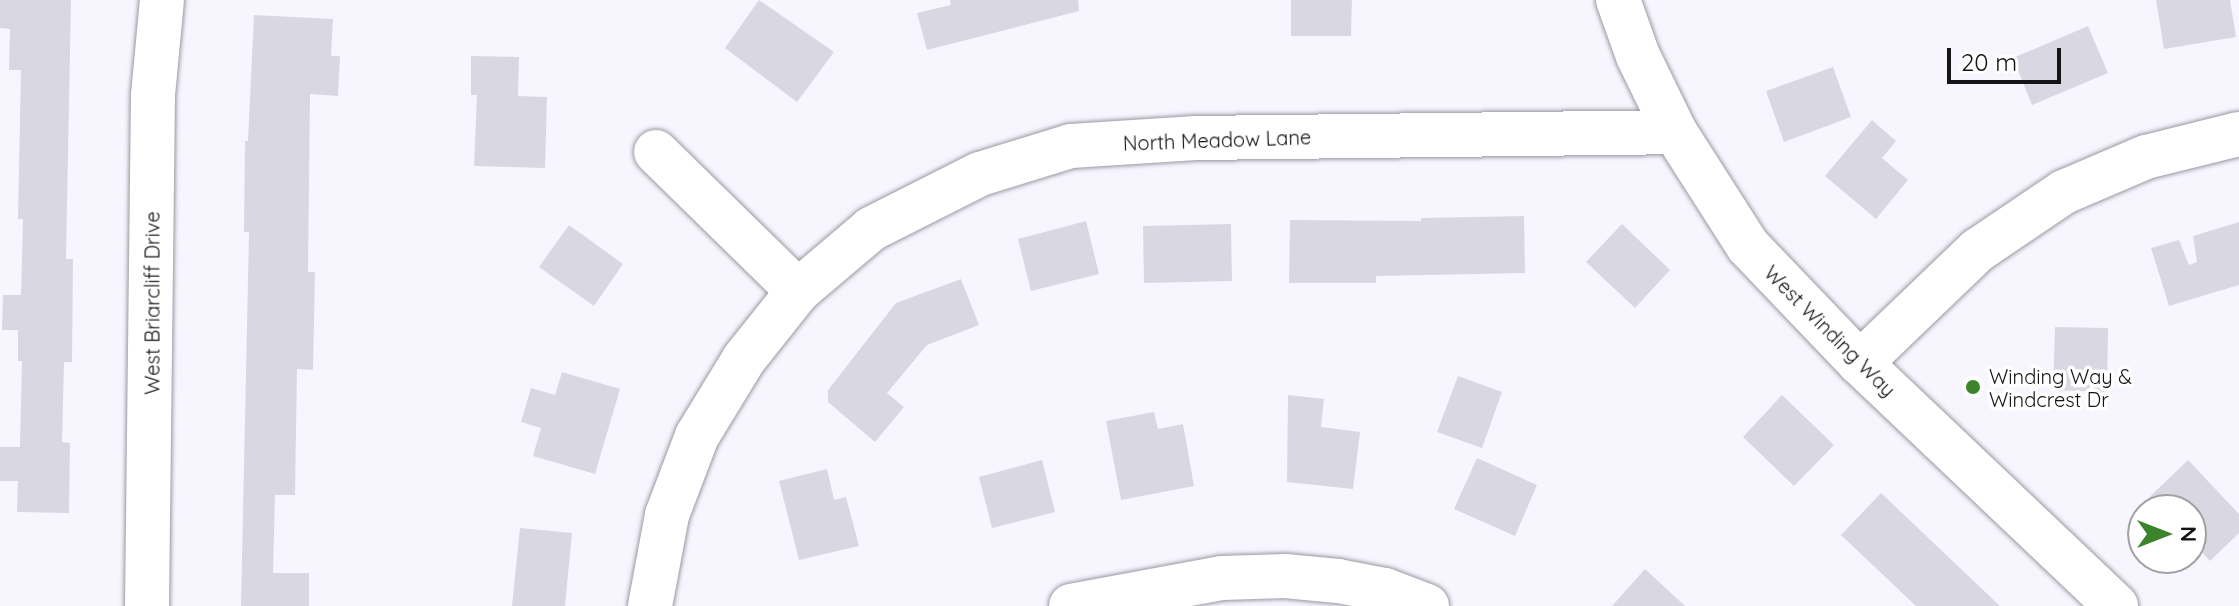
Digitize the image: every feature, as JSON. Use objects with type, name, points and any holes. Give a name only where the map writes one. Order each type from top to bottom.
[{"type":"street","name":"West Briarcliff Drive","points":[[147,606],[153,95],[162,0]]},
{"type":"street","name":"West Winding Way","points":[[1618,0],[1638,56],[1675,132],[1748,246],[1860,363],[2116,606]]},
{"type":"street","name":"North Meadow Lane","points":[[650,606],[667,515],[697,436],[744,359],[798,291],[871,229],[980,174],[1071,146],[1196,138],[1675,132]]},
{"type":"street","points":[[1860,363],[1978,250],[2064,192],[2146,157],[2239,134]]},
{"type":"street","points":[[656,152],[798,291]]},
{"type":"street","points":[[1071,606],[1222,578],[1285,576],[1369,587],[1427,606]]},
{"type":"building","points":[[0,0],[71,0],[66,259],[73,259],[72,362],[64,362],[62,442],[70,443],[69,513],[17,512],[18,481],[0,481],[0,447],[20,447],[22,361],[18,361],[18,330],[2,330],[3,295],[21,295],[23,219],[18,219],[21,70],[9,70],[10,29],[0,28]]},
{"type":"building","points":[[759,0],[834,52],[797,102],[725,48]]},
{"type":"building","points":[[950,0],[1078,0],[1079,11],[927,50],[917,13],[951,5]]},
{"type":"building","points":[[1291,0],[1352,0],[1351,36],[1291,36]]},
{"type":"building","points":[[2156,0],[2230,0],[2236,37],[2164,49]]},
{"type":"building","points":[[254,15],[333,19],[331,56],[340,56],[338,96],[310,94],[308,272],[315,272],[313,370],[297,369],[295,495],[275,495],[273,573],[309,573],[309,606],[241,606],[249,232],[244,232],[245,141],[248,141]]},
{"type":"building","points":[[2088,26],[2108,73],[2032,105],[2013,58]]},
{"type":"building","points":[[471,56],[519,57],[518,96],[547,97],[545,168],[474,166],[477,95],[471,95]]},
{"type":"building","points":[[1833,67],[1851,117],[1784,142],[1766,91]]},
{"type":"building","points":[[1872,120],[1896,141],[1882,158],[1908,180],[1876,219],[1825,176]]},
{"type":"building","points":[[1524,216],[1525,273],[1376,276],[1376,283],[1289,283],[1290,220],[1421,221],[1421,218]]},
{"type":"building","points":[[1086,221],[1099,274],[1031,291],[1018,239]]},
{"type":"building","points":[[2239,222],[2239,285],[2169,306],[2151,248],[2179,240],[2189,265],[2197,262],[2193,236]]},
{"type":"building","points":[[1231,224],[1232,281],[1144,283],[1143,226]]},
{"type":"building","points":[[1622,224],[1670,270],[1635,308],[1586,262]]},
{"type":"building","points":[[569,225],[623,264],[594,306],[539,267]]},
{"type":"building","points":[[961,279],[979,325],[927,345],[887,393],[904,407],[875,442],[828,402],[828,390],[896,303]]},
{"type":"building","points":[[2055,327],[2108,328],[2107,392],[2053,390]]},
{"type":"building","points":[[562,372],[620,389],[595,474],[533,456],[541,428],[521,422],[531,388],[555,395]]},
{"type":"building","points":[[1458,376],[1502,392],[1482,448],[1437,432]]},
{"type":"building","points":[[1288,395],[1324,399],[1321,427],[1360,432],[1353,489],[1287,482]]},
{"type":"building","points":[[1782,395],[1834,445],[1794,486],[1743,437]]},
{"type":"building","points":[[1154,412],[1158,429],[1183,424],[1194,486],[1121,500],[1106,421]]},
{"type":"building","points":[[1477,458],[1537,485],[1515,536],[1454,509]]},
{"type":"building","points":[[1042,460],[1055,512],[992,528],[979,477]]},
{"type":"building","points":[[2188,460],[2239,514],[2239,533],[2210,561],[2207,558],[2207,494],[2153,494]]},
{"type":"building","points":[[827,469],[834,500],[846,497],[859,546],[799,560],[779,481]]},
{"type":"building","points":[[1881,493],[2000,606],[1916,606],[1841,535]]},
{"type":"building","points":[[520,528],[572,533],[565,606],[512,606]]},
{"type":"building","points":[[1645,569],[1685,606],[1612,606]]},
{"type":"place","name":"Winding Way & Windcrest Dr","points":[[1973,387]]}]
